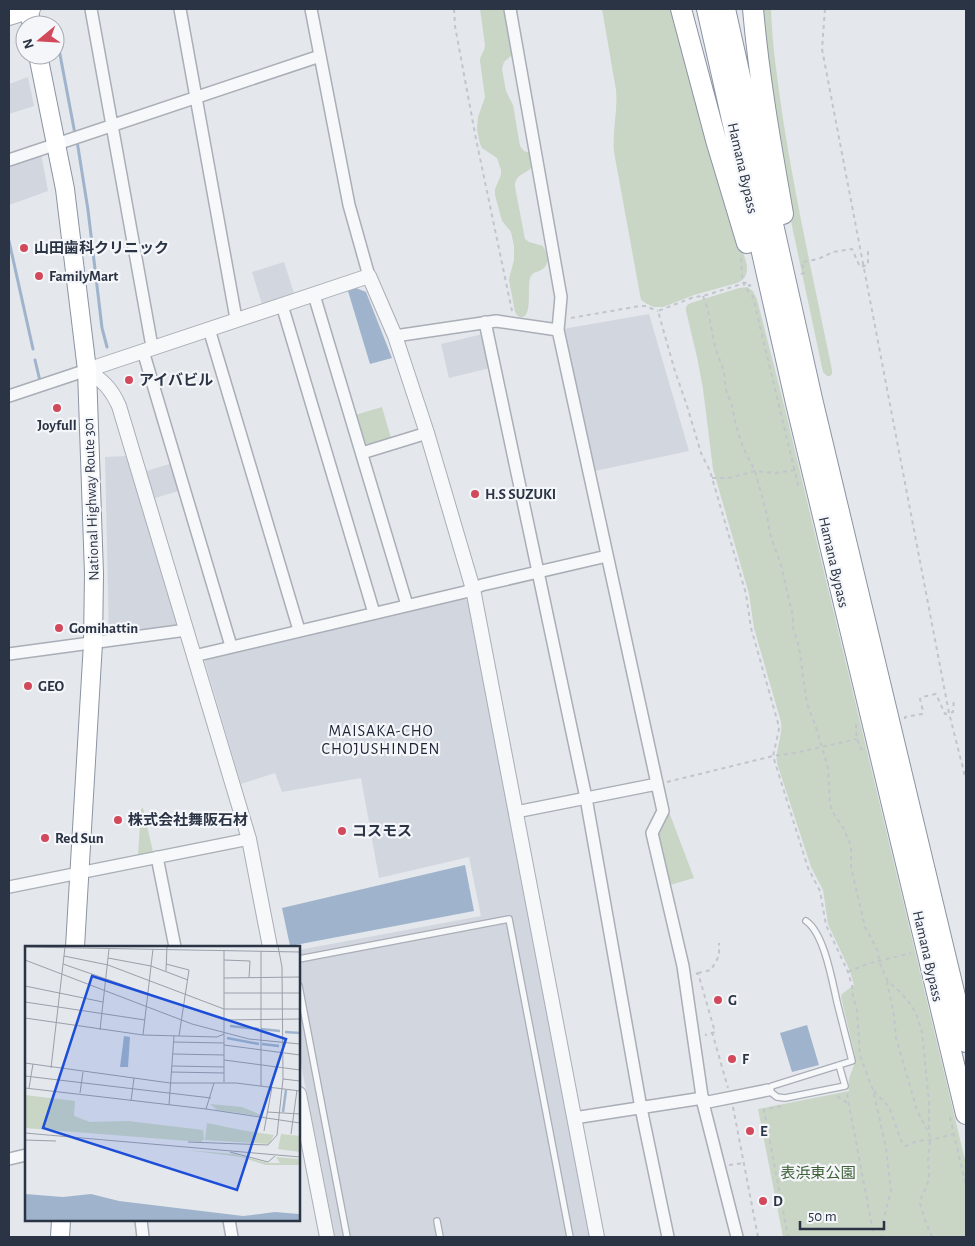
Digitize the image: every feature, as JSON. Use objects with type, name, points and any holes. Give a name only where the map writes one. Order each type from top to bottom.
[{"type":"highway","points":[[681,9],[725,170],[804,401]]},
{"type":"highway","name":"Hamana Bypass","points":[[708,9],[804,401],[966,1042]]},
{"type":"highway","name":"Hamana Bypass","points":[[725,9],[804,401],[958,1115]]},
{"type":"highway","points":[[753,9],[772,149],[786,227],[804,401]]},
{"type":"main road","points":[[9,16],[30,13]]},
{"type":"main road","name":"National Highway Route 301","points":[[40,65],[68,212],[87,370],[94,574],[93,643],[76,946]]},
{"type":"main road","points":[[60,1237],[61,1221]]},
{"type":"street","points":[[91,9],[151,341],[148,350],[230,646]]},
{"type":"street","points":[[180,9],[238,320]]},
{"type":"street","points":[[311,9],[349,205],[369,276],[395,336],[427,434],[473,589],[597,1237]]},
{"type":"street","points":[[510,9],[561,297],[558,326],[663,811],[652,833],[684,976],[703,1101],[737,1237]]},
{"type":"street","points":[[9,160],[320,56]]},
{"type":"street","points":[[9,396],[369,276]]},
{"type":"street","points":[[314,294],[407,606]]},
{"type":"street","points":[[282,305],[374,613]]},
{"type":"street","points":[[395,336],[496,321],[558,326]]},
{"type":"street","points":[[485,322],[586,798],[641,1108],[668,1237]]},
{"type":"street","points":[[209,329],[299,630]]},
{"type":"street","points":[[87,370],[110,388],[119,406],[249,838],[270,946]]},
{"type":"street","points":[[362,453],[427,434]]},
{"type":"street","points":[[194,656],[465,592],[482,585],[607,556]]},
{"type":"street","points":[[9,654],[186,629]]},
{"type":"street","points":[[516,812],[657,784]]},
{"type":"street","points":[[9,887],[249,838]]},
{"type":"street","points":[[158,857],[175,946]]},
{"type":"street","points":[[574,1118],[731,1097],[768,1090]]},
{"type":"street","points":[[300,1102],[327,1237]]},
{"type":"street","points":[[9,1159],[25,1155]]},
{"type":"street","points":[[141,1221],[143,1237]]},
{"type":"street","points":[[229,1221],[232,1237]]},
{"type":"lane","points":[[300,959],[509,919],[570,1237]]},
{"type":"lane","points":[[806,921],[814,929],[826,957],[852,1062],[839,1065],[772,1086],[768,1090],[777,1097],[785,1098],[845,1086],[839,1065]]},
{"type":"lane","points":[[300,991],[347,1237]]},
{"type":"lane","points":[[436,1221],[440,1237]]},
{"type":"path","points":[[454,9],[455,26],[476,139],[515,323]]},
{"type":"path","points":[[825,9],[822,50],[949,713],[966,780]]},
{"type":"path","points":[[801,274],[804,273],[802,262],[818,259],[833,252],[852,249],[860,267],[868,265],[868,249]]},
{"type":"path","points":[[739,251],[742,260],[741,275],[746,290],[753,296],[799,489]]},
{"type":"path","points":[[558,326],[640,306],[658,311],[748,282],[749,286],[751,285]]},
{"type":"path","points":[[703,296],[724,372],[726,390],[736,426],[755,471],[770,534],[780,560],[792,613],[793,627],[799,647],[808,709],[828,768],[830,804],[832,811],[844,829],[851,847],[851,867],[863,922],[867,933],[878,951],[879,961],[887,980],[896,1038],[917,1110],[929,1132]]},
{"type":"path","points":[[658,311],[701,453],[709,467],[746,594],[751,628],[778,722],[778,734],[773,756],[808,868],[820,891],[826,925],[848,972],[852,986],[857,1010],[860,1056],[873,1090],[886,1148],[891,1191],[883,1221],[882,1237]]},
{"type":"path","points":[[712,478],[729,478],[755,471],[775,473],[795,470]]},
{"type":"path","points":[[905,717],[922,714],[920,699],[936,694],[945,714],[953,712],[954,698]]},
{"type":"path","points":[[854,716],[855,732],[864,758]]},
{"type":"path","points":[[657,784],[773,756],[857,739]]},
{"type":"path","points":[[684,976],[710,970],[719,956],[719,944]]},
{"type":"path","points":[[848,972],[867,964],[911,953]]},
{"type":"path","points":[[694,1037],[715,1032],[698,973]]},
{"type":"path","points":[[887,980],[912,1005],[922,1032],[930,1140],[929,1176],[920,1204],[932,1237]]},
{"type":"path","points":[[712,1032],[731,1097],[758,1237]]},
{"type":"path","points":[[845,1086],[874,1237]]},
{"type":"path","points":[[873,1090],[889,1107],[902,1143],[906,1146],[917,1141],[954,1134]]},
{"type":"path","points":[[837,1096],[849,1104]]},
{"type":"path","points":[[782,1106],[764,1110],[788,1237]]},
{"type":"path","points":[[958,1115],[954,1134],[966,1186]]},
{"type":"path","points":[[720,1168],[744,1163]]},
{"type":"shaded area","points":[[28,77],[34,106],[9,114],[9,84]]},
{"type":"shaded area","points":[[41,153],[48,191],[9,205],[9,164]]},
{"type":"shaded area","points":[[284,262],[294,293],[262,304],[252,272]]},
{"type":"shaded area","points":[[649,314],[689,451],[595,471],[563,329]]},
{"type":"shaded area","points":[[483,334],[490,368],[449,378],[441,344]]},
{"type":"shaded area","points":[[126,456],[178,628],[109,637],[105,457]]},
{"type":"shaded area","points":[[173,463],[182,490],[155,498],[146,471]]},
{"type":"shaded area","points":[[463,598],[468,601],[590,1237],[335,1237],[300,1059],[300,950],[481,916],[469,857],[379,878],[361,778],[282,792],[275,773],[241,784],[205,662],[207,657]]},
{"type":"green space","points":[[480,9],[506,9],[513,52],[504,62],[502,69],[506,91],[513,105],[520,146],[524,151],[530,153],[533,166],[517,179],[515,187],[525,239],[543,246],[547,259],[544,268],[531,276],[527,313],[520,317],[515,312],[509,280],[514,260],[514,246],[511,232],[502,221],[495,195],[501,170],[497,158],[482,148],[477,129],[478,117],[485,97],[480,61],[485,45]]},
{"type":"green space","points":[[602,9],[674,9],[747,265],[745,276],[737,283],[694,295],[663,307],[654,307],[641,300],[614,152],[616,90]]},
{"type":"green space","points":[[760,9],[771,9],[783,119],[832,370],[830,376],[823,372],[792,226],[780,156]]},
{"type":"green space","name":"表浜東公園","points":[[747,287],[753,291],[757,299],[784,405],[966,1164],[966,1237],[783,1237],[758,1109],[849,1091],[848,1086],[855,1056],[841,997],[842,994],[854,985],[850,971],[828,924],[823,890],[811,867],[777,763],[781,722],[754,628],[749,594],[713,469],[703,389],[686,311],[687,306],[691,303]]},
{"type":"green space","points":[[382,407],[391,438],[369,445],[363,442],[355,415]]},
{"type":"green space","points":[[143,808],[153,852],[138,855],[141,809]]},
{"type":"green space","points":[[669,812],[694,878],[670,885],[658,834]]},
{"type":"water","points":[[356,288],[366,292],[392,358],[370,364],[348,291]]},
{"type":"water","points":[[465,865],[474,911],[290,946],[282,908]]},
{"type":"water","points":[[807,1025],[819,1065],[792,1072],[780,1033]]},
{"type":"waterway","points":[[62,65],[75,134]]},
{"type":"waterway","points":[[77,141],[88,210],[102,328],[107,347]]},
{"type":"waterway","points":[[9,241],[33,349]]},
{"type":"waterway","points":[[35,360],[40,381],[37,382]]},
{"type":"place","name":"山田歯科クリニック","points":[[24,248]]},
{"type":"place","name":"FamilyMart","points":[[39,276]]},
{"type":"place","name":"アイバビル","points":[[129,380]]},
{"type":"place","name":"Joyfull","points":[[57,408]]},
{"type":"place","name":"H.S SUZUKI","points":[[475,494]]},
{"type":"place","name":"Gomihattin","points":[[59,628]]},
{"type":"place","name":"GEO","points":[[28,686]]},
{"type":"place","name":"株式会社舞阪石材","points":[[118,820]]},
{"type":"place","name":"コスモス","points":[[342,831]]},
{"type":"place","name":"Red Sun","points":[[45,838]]},
{"type":"place","name":"G","points":[[718,1000]]},
{"type":"place","name":"F","points":[[732,1059]]},
{"type":"place","name":"E","points":[[750,1131]]},
{"type":"place","name":"D","points":[[763,1201]]},
{"type":"district","name":"MAISAKA-CHO CHOJUSHINDEN","points":[[381,739]]}]
